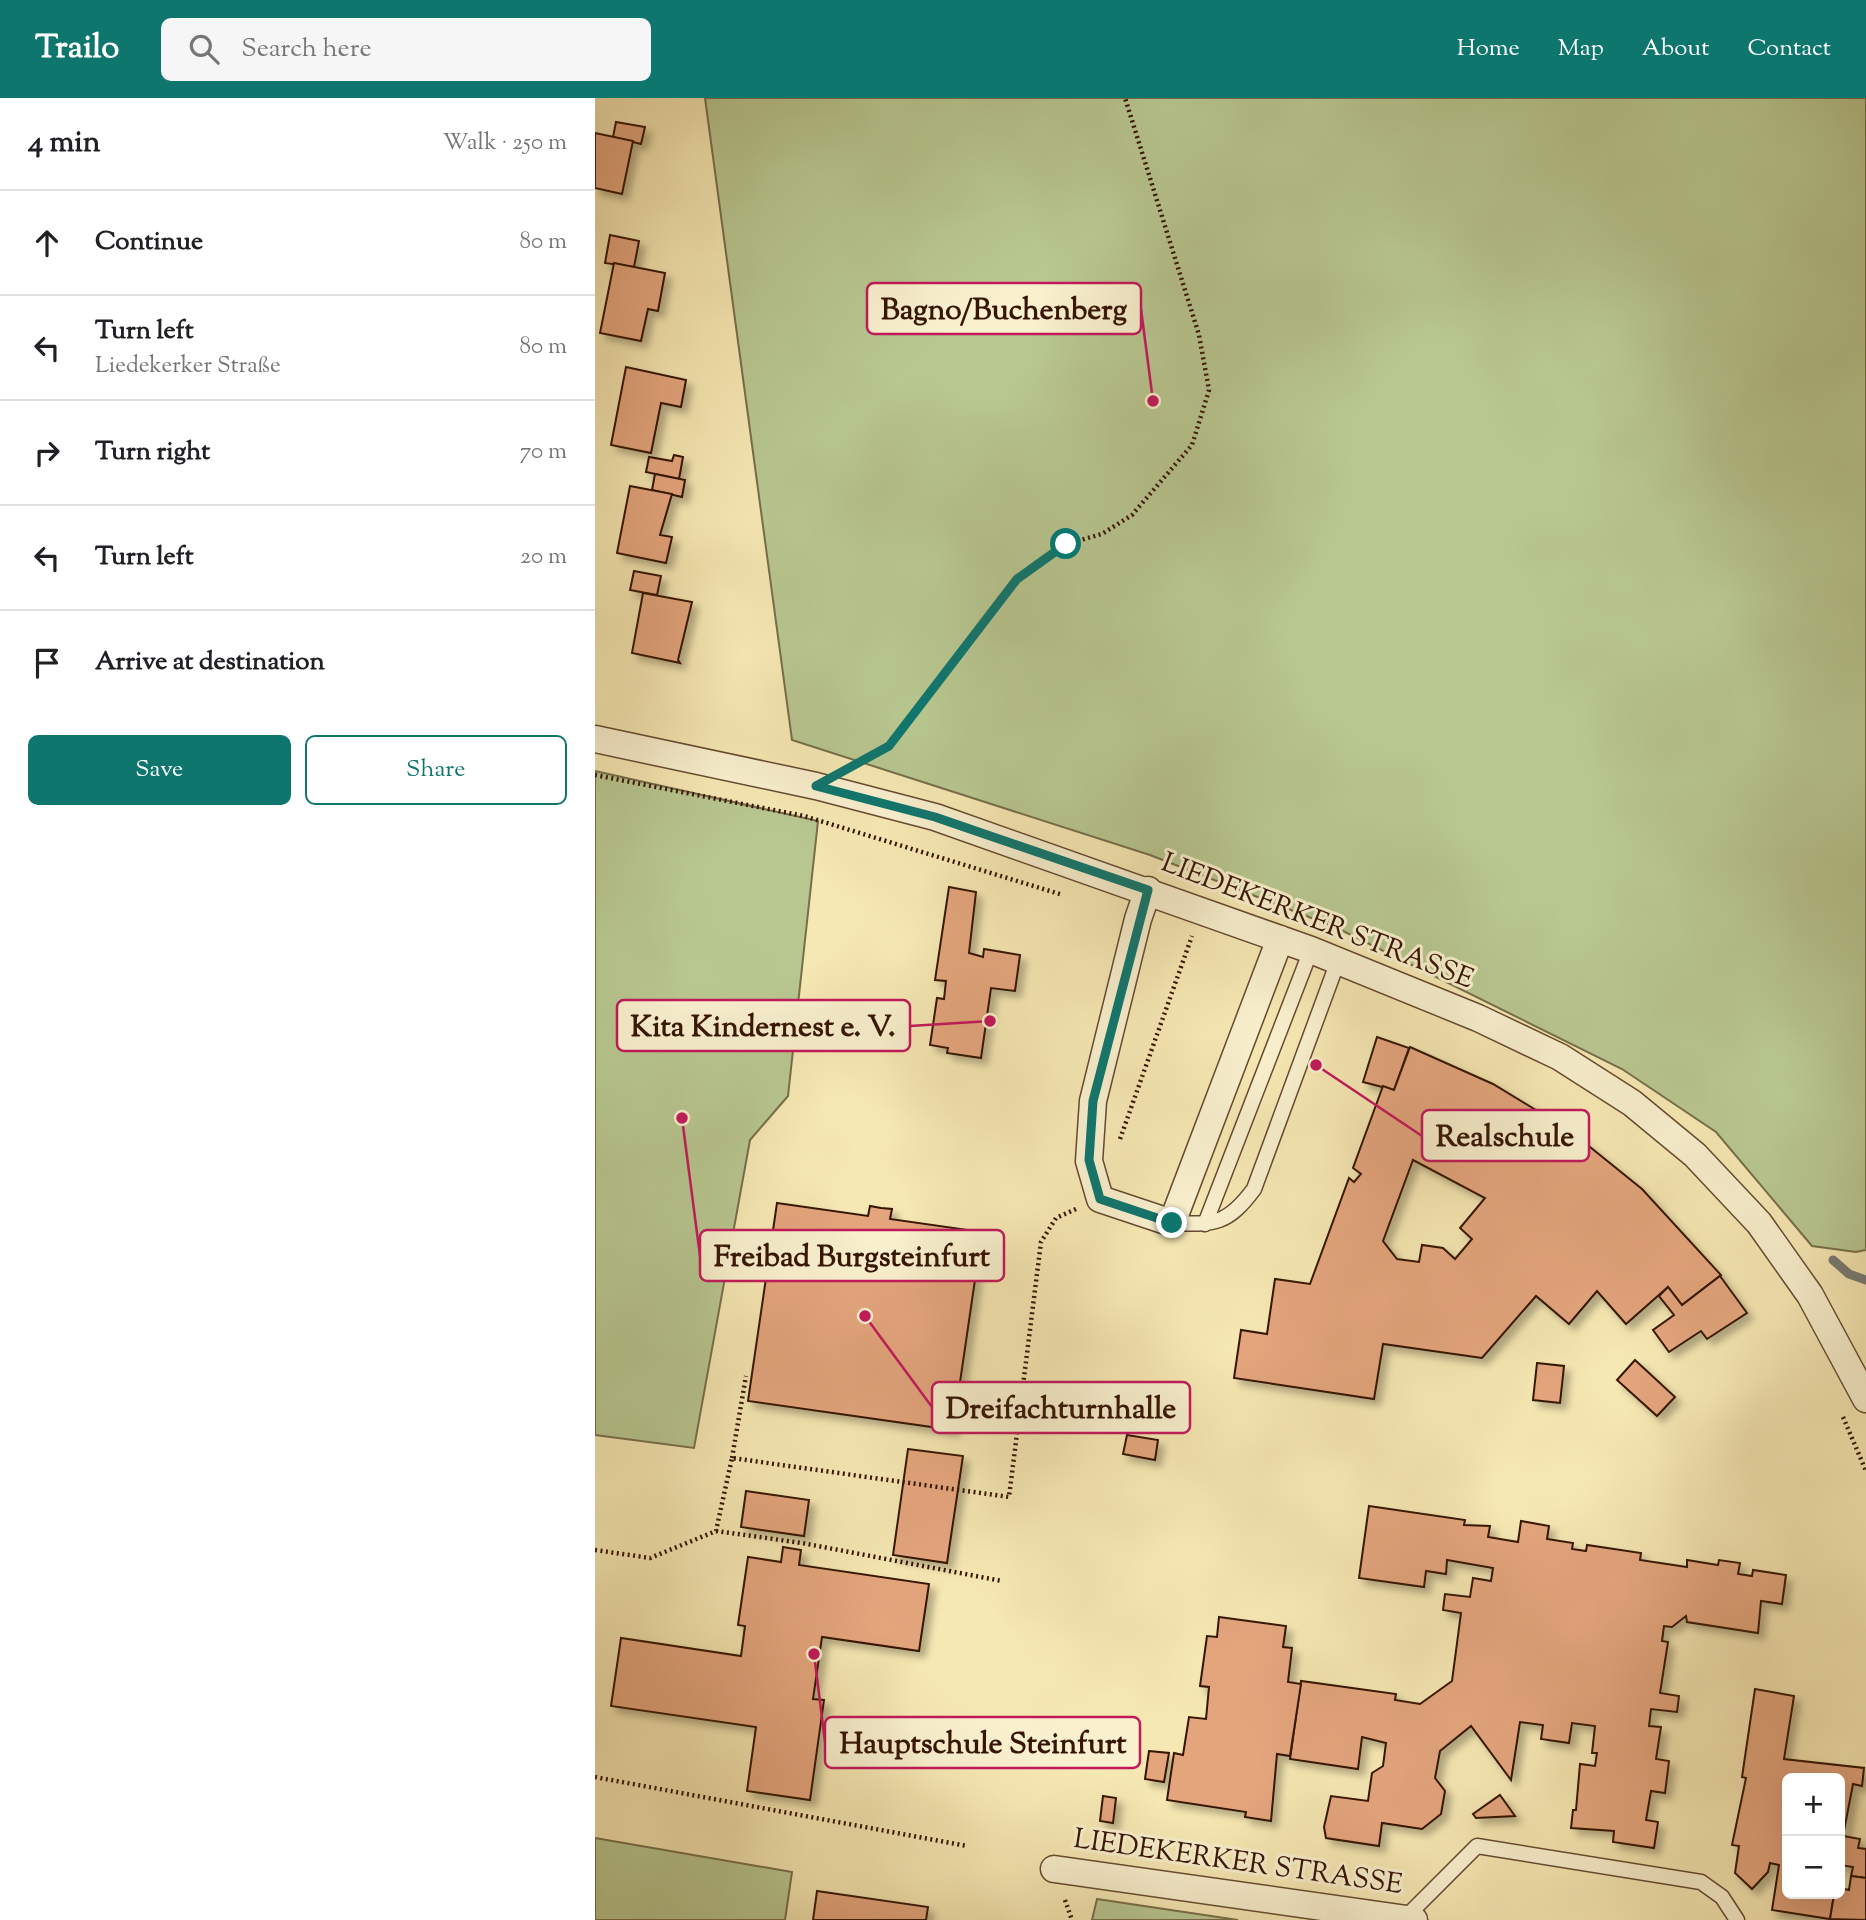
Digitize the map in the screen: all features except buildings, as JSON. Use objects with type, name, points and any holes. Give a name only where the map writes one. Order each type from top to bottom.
[{"type":"street","name":"LIEDEKERKER STRASSE","points":[[595,739],[816,786],[935,817],[1148,890],[1311,950],[1478,1018],[1560,1057],[1632,1103],[1695,1155],[1759,1223],[1810,1295],[1866,1399]]},
{"type":"street","points":[[1148,890],[1093,1101],[1089,1160],[1100,1199],[1172,1223],[1280,939]]},
{"type":"street","name":"LIEDEKERKER STRASSE","points":[[1054,1869],[1409,1919]]},
{"type":"lane","points":[[1205,1224],[1311,950]]},
{"type":"lane","points":[[1172,1223],[1205,1224],[1237,1212],[1254,1189],[1338,961]]},
{"type":"lane","points":[[1409,1919],[1477,1846],[1701,1882],[1722,1897],[1737,1920]]},
{"type":"path","points":[[816,786],[889,746],[1017,579],[1066,544],[1102,534],[1132,515],[1192,445],[1209,390],[1199,335],[1125,98]]},
{"type":"path","points":[[1118,1147],[1203,910]]},
{"type":"path","points":[[732,1458],[1009,1497],[1041,1242],[1056,1218],[1100,1199]]},
{"type":"path","points":[[716,1531],[746,1376]]},
{"type":"path","points":[[595,1549],[650,1558],[716,1531],[802,1543],[1002,1581]]},
{"type":"path","points":[[595,1777],[967,1846]]},
{"type":"green space","points":[[705,98],[1866,98],[1866,1250],[1856,1252],[1812,1246],[1716,1132],[1622,1069],[1337,928],[1150,855],[792,740]]},
{"type":"green space","points":[[595,771],[818,821],[788,1096],[750,1140],[694,1448],[595,1435]]},
{"type":"green space","points":[[595,1838],[792,1872],[785,1920],[595,1920]]},
{"type":"green space","points":[[1097,1899],[1238,1920],[1092,1920]]},
{"type":"waterway","points":[[1833,1260],[1849,1274],[1866,1280]]},
{"type":"place","name":"Bagno/Buchenberg","points":[[1153,401]]},
{"type":"place","name":"Kita Kindernest e. V.","points":[[990,1021]]},
{"type":"place","name":"Realschule","points":[[1316,1065]]},
{"type":"place","name":"Freibad Burgsteinfurt","points":[[682,1118]]},
{"type":"place","name":"Dreifachturnhalle","points":[[865,1316]]},
{"type":"place","name":"Hauptschule Steinfurt","points":[[814,1654]]},
{"type":"route","points":[[1066,544],[1017,579],[889,746],[816,786],[892,808],[935,817],[1148,890],[1138,919],[1093,1101],[1089,1160],[1100,1199],[1172,1223]]}]
